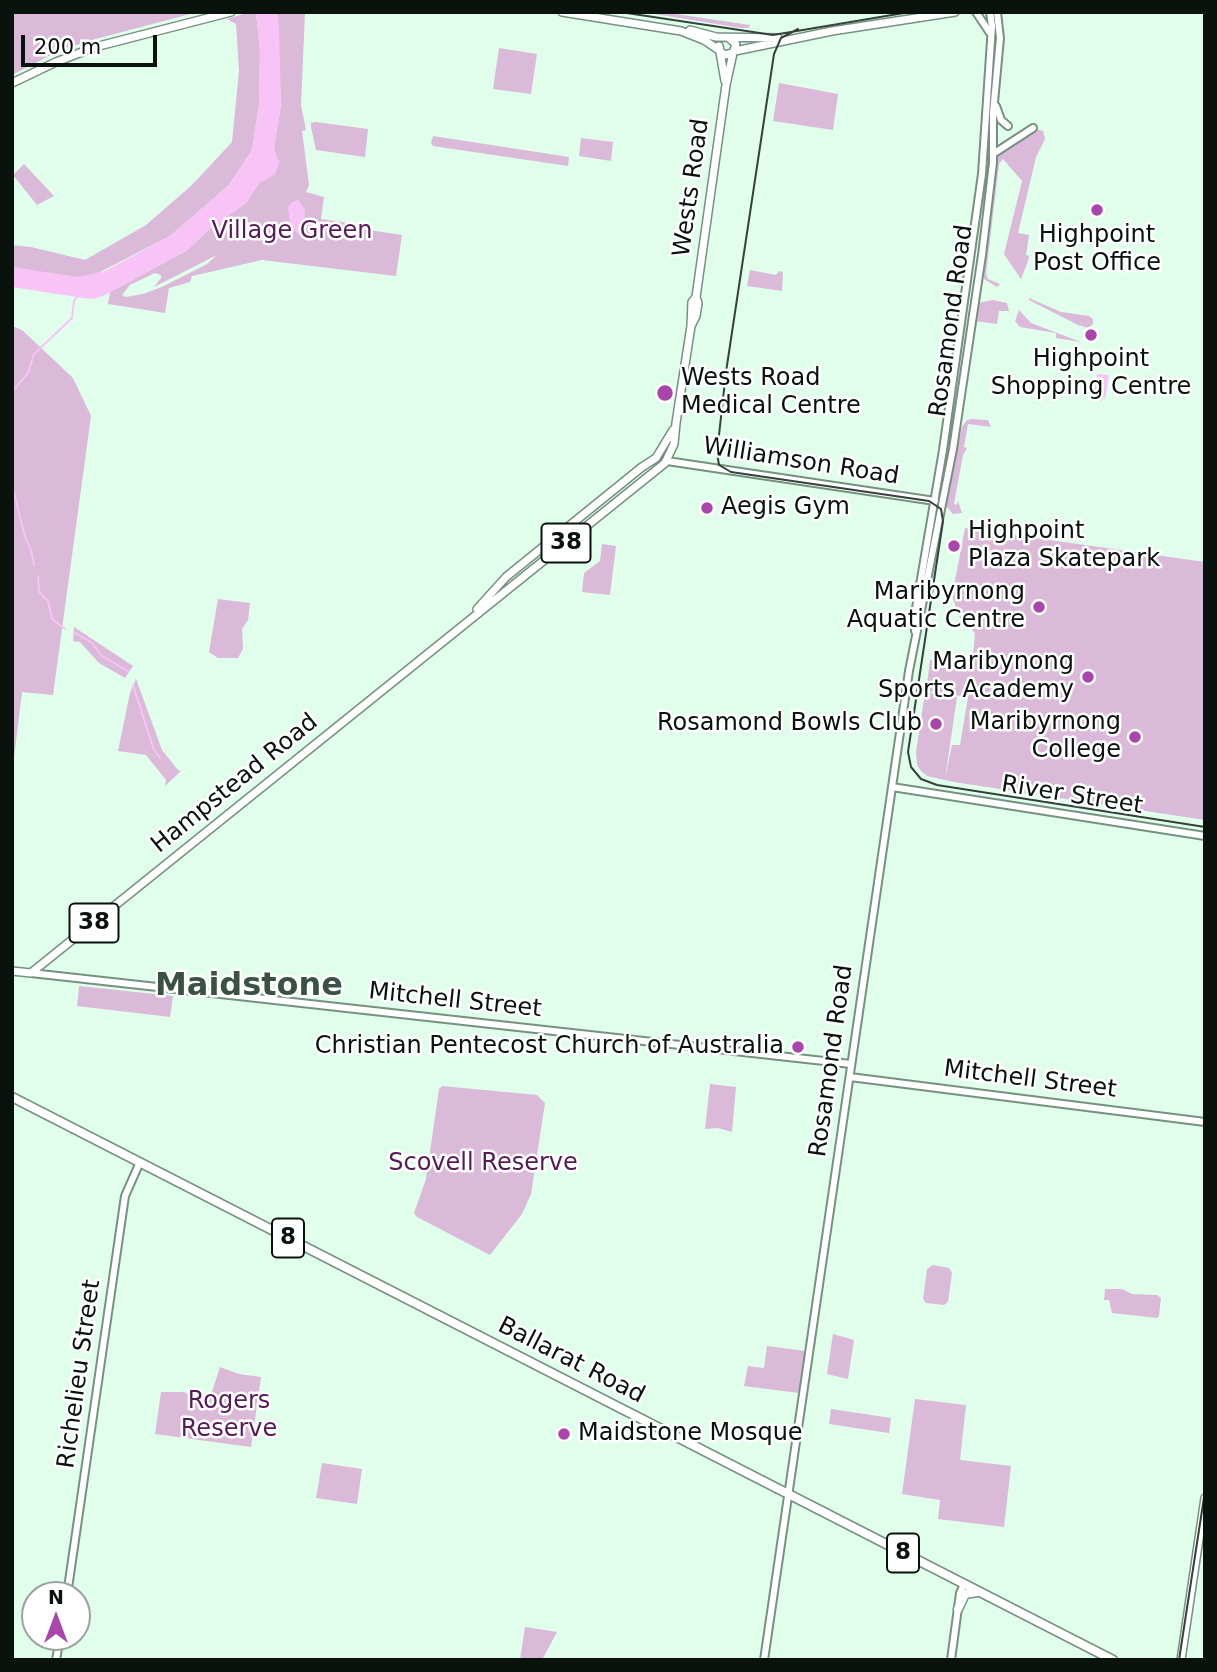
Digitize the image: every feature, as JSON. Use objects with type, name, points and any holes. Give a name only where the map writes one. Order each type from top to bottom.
[{"type":"highway","name":"Ballarat Road","points":[[12,1097],[1113,1660]]},
{"type":"highway","points":[[958,1609],[965,1594],[980,1592]]},
{"type":"main road","points":[[562,12],[727,38],[796,38]]},
{"type":"main road","points":[[660,27],[697,37],[727,55],[796,38],[955,12]]},
{"type":"main road","points":[[12,83],[93,48],[227,13]]},
{"type":"main road","points":[[720,51],[719,43],[727,38]]},
{"type":"main road","points":[[727,38],[735,42],[734,52]]},
{"type":"main road","name":"Wests Road","points":[[720,51],[726,85]]},
{"type":"main road","name":"Wests Road","points":[[667,461],[674,444],[726,85],[734,52]]},
{"type":"main road","name":"Wests Road","points":[[654,459],[667,442],[676,423]]},
{"type":"main road","name":"Williamson Road","points":[[654,459],[667,461]]},
{"type":"main road","name":"Hampstead Road","points":[[464,623],[509,575],[654,459]]},
{"type":"main road","name":"Hampstead Road","points":[[31,973],[667,461]]},
{"type":"main road","name":"Mitchell Street","points":[[12,971],[31,973]]},
{"type":"main road","points":[[1183,1660],[1182,1651],[1205,1498]]},
{"type":"street","points":[[975,12],[991,35]]},
{"type":"street","name":"Rosamond Road","points":[[764,1660],[915,633],[915,614],[966,290],[983,162],[990,12]]},
{"type":"street","name":"Rosamond Road","points":[[915,633],[919,626],[956,435],[976,290],[993,154],[1000,32],[997,12]]},
{"type":"street","points":[[990,55],[998,55]]},
{"type":"street","points":[[988,78],[997,79]]},
{"type":"street","points":[[995,97],[999,117],[1008,126]]},
{"type":"street","points":[[993,154],[1033,128]]},
{"type":"street","points":[[966,290],[976,290]]},
{"type":"street","name":"Williamson Road","points":[[667,461],[943,502]]},
{"type":"street","points":[[931,514],[939,516]]},
{"type":"street","name":"River Street","points":[[892,787],[1205,836]]},
{"type":"street","points":[[49,959],[45,969],[52,976]]},
{"type":"street","name":"Mitchell Street","points":[[31,973],[851,1064]]},
{"type":"street","name":"Mitchell Street","points":[[850,1077],[1205,1122]]},
{"type":"street","name":"Richelieu Street","points":[[69,1581],[125,1196],[140,1162]]},
{"type":"street","points":[[951,1660],[964,1584]]},
{"type":"green space","points":[[12,12],[198,12],[88,41],[57,52],[12,75]]},
{"type":"green space","points":[[256,12],[260,51],[259,105],[252,150],[229,185],[170,236],[94,275],[78,278],[56,276],[12,267],[12,245],[85,260],[146,225],[192,185],[232,142],[239,71],[236,24],[227,19]]},
{"type":"green space","name":"Village Green","points":[[277,12],[305,12],[301,105],[306,130],[302,131],[309,185],[306,192],[324,197],[321,219],[402,235],[396,276],[262,260],[192,276],[190,282],[169,288],[165,313],[108,304],[110,292],[186,251],[214,225],[246,203],[259,183],[275,174],[277,159],[274,148],[281,105]],"holes":[[[217,255],[207,264],[143,294],[126,297],[122,295],[130,285],[155,273],[161,275],[161,278],[154,287]]]},
{"type":"green space","points":[[643,12],[662,12],[750,25],[749,28],[741,28]]},
{"type":"green space","points":[[499,48],[537,54],[531,94],[493,89]]},
{"type":"green space","points":[[779,83],[838,94],[833,130],[773,121]]},
{"type":"green space","points":[[311,123],[368,129],[365,157],[316,150]]},
{"type":"green space","points":[[1033,128],[1043,131],[1045,139],[1036,157],[1018,233],[1029,235],[1026,255],[1029,256],[1021,279],[1004,254],[1022,181],[1003,159],[999,164],[986,274],[988,279],[1000,284],[997,287],[984,279],[982,255],[993,154]]},
{"type":"green space","points":[[433,136],[569,157],[568,166],[433,146]]},
{"type":"green space","points":[[581,138],[613,142],[611,161],[579,156]]},
{"type":"green space","points":[[24,164],[54,196],[37,205],[13,175]]},
{"type":"green space","points":[[750,270],[776,275],[779,271],[783,272],[782,291],[747,286]]},
{"type":"green space","points":[[1029,298],[1061,312],[1089,316],[1093,319],[1093,324],[1088,328],[1078,325]]},
{"type":"green space","points":[[993,300],[1007,303],[1009,311],[999,311],[997,324],[974,321],[978,303]]},
{"type":"green space","points":[[1019,310],[1031,323],[1081,342],[1056,338],[1056,333],[1020,327],[1015,321]]},
{"type":"green space","points":[[12,326],[22,330],[73,378],[91,416],[53,695],[22,692],[12,774]]},
{"type":"green space","points":[[967,420],[988,420],[991,427],[968,424],[964,447],[967,448],[963,455],[954,504],[957,505],[958,501],[962,513],[953,514],[945,505],[962,427]]},
{"type":"green space","name":"Maribynong Sports Academy","points":[[965,528],[1205,562],[1205,820],[954,782],[927,776],[921,771],[917,765],[916,752],[925,692],[957,697],[945,779],[952,745],[960,745],[968,697],[926,691],[930,660],[972,666],[975,633],[960,618],[952,596]]},
{"type":"green space","points":[[602,544],[616,546],[610,595],[582,592],[584,573],[600,561]]},
{"type":"green space","points":[[218,599],[250,603],[248,620],[242,629],[243,649],[238,658],[218,658],[209,652]]},
{"type":"green space","points":[[74,627],[133,666],[125,678],[99,663],[80,642],[73,641]]},
{"type":"green space","points":[[136,679],[162,750],[181,771],[165,786],[166,780],[146,755],[118,751],[130,693]]},
{"type":"green space","points":[[79,986],[173,996],[170,1017],[77,1006]]},
{"type":"green space","points":[[710,1084],[736,1087],[732,1132],[718,1128],[705,1129]]},
{"type":"green space","name":"Scovell Reserve","points":[[442,1086],[537,1095],[545,1103],[531,1194],[522,1214],[490,1255],[414,1213],[426,1179],[439,1089]]},
{"type":"green space","points":[[933,1265],[949,1268],[952,1273],[948,1302],[944,1305],[926,1303],[923,1299],[927,1269]]},
{"type":"green space","points":[[1105,1289],[1157,1295],[1161,1298],[1159,1316],[1157,1318],[1112,1313],[1109,1300],[1104,1300]]},
{"type":"green space","points":[[833,1334],[854,1340],[848,1379],[827,1374]]},
{"type":"green space","points":[[767,1346],[805,1351],[799,1393],[744,1386],[748,1366],[764,1368]]},
{"type":"green space","name":"Rogers Reserve","points":[[220,1367],[239,1374],[261,1377],[251,1447],[155,1434],[161,1392],[184,1392],[199,1400],[210,1398]]},
{"type":"green space","points":[[915,1399],[966,1405],[960,1460],[1011,1466],[1004,1527],[938,1519],[940,1500],[902,1494]]},
{"type":"green space","points":[[831,1409],[891,1418],[889,1433],[829,1424]]},
{"type":"green space","points":[[322,1463],[362,1469],[357,1504],[316,1498]]},
{"type":"green space","points":[[525,1627],[557,1632],[542,1660],[520,1660]]},
{"type":"shaded area","points":[[256,12],[277,12],[279,27],[281,105],[274,148],[280,161],[275,174],[259,183],[246,203],[224,219],[223,223],[214,225],[186,251],[105,295],[95,299],[83,298],[12,287],[12,267],[78,277],[105,271],[170,236],[229,185],[252,150],[259,105],[260,51]]},
{"type":"shaded area","points":[[298,200],[305,210],[304,227],[302,233],[298,234],[290,225],[288,207]]},
{"type":"shaded area","points":[[1097,374],[1109,375],[1105,399],[1102,401],[1093,400]]},
{"type":"waterway","points":[[12,392],[28,373],[34,354],[72,318],[74,301],[78,296]]},
{"type":"waterway","points":[[12,485],[34,565]]},
{"type":"waterway","points":[[38,577],[39,592],[48,601],[52,619],[65,629]]},
{"type":"waterway","points":[[74,632],[92,643],[102,656],[128,671]]},
{"type":"waterway","points":[[133,685],[154,750],[160,758]]},
{"type":"tram line","points":[[620,12],[773,35],[910,12]]},
{"type":"tram line","points":[[798,29],[781,38],[774,54],[726,372],[717,453],[719,465],[731,472],[929,501],[941,509],[943,521],[908,752],[911,767],[921,779],[937,785],[1205,827]]},
{"type":"tram line","points":[[1179,1660],[1205,1491]]},
{"type":"place","name":"Highpoint Post Office","points":[[1097,210]]},
{"type":"place","name":"Highpoint Shopping Centre","points":[[1091,335]]},
{"type":"place","name":"Wests Road Medical Centre","points":[[665,393]]},
{"type":"place","name":"Aegis Gym","points":[[707,508]]},
{"type":"place","name":"Highpoint Plaza Skatepark","points":[[954,546]]},
{"type":"place","name":"Maribyrnong Aquatic Centre","points":[[1039,607]]},
{"type":"place","name":"Maribynong Sports Academy","points":[[1088,677]]},
{"type":"place","name":"Rosamond Bowls Club","points":[[936,724]]},
{"type":"place","name":"Maribyrnong College","points":[[1135,737]]},
{"type":"place","name":"Christian Pentecost Church of Australia","points":[[798,1047]]},
{"type":"place","name":"Maidstone Mosque","points":[[564,1434]]},
{"type":"district","name":"Maidstone","points":[[249,987]]}]
